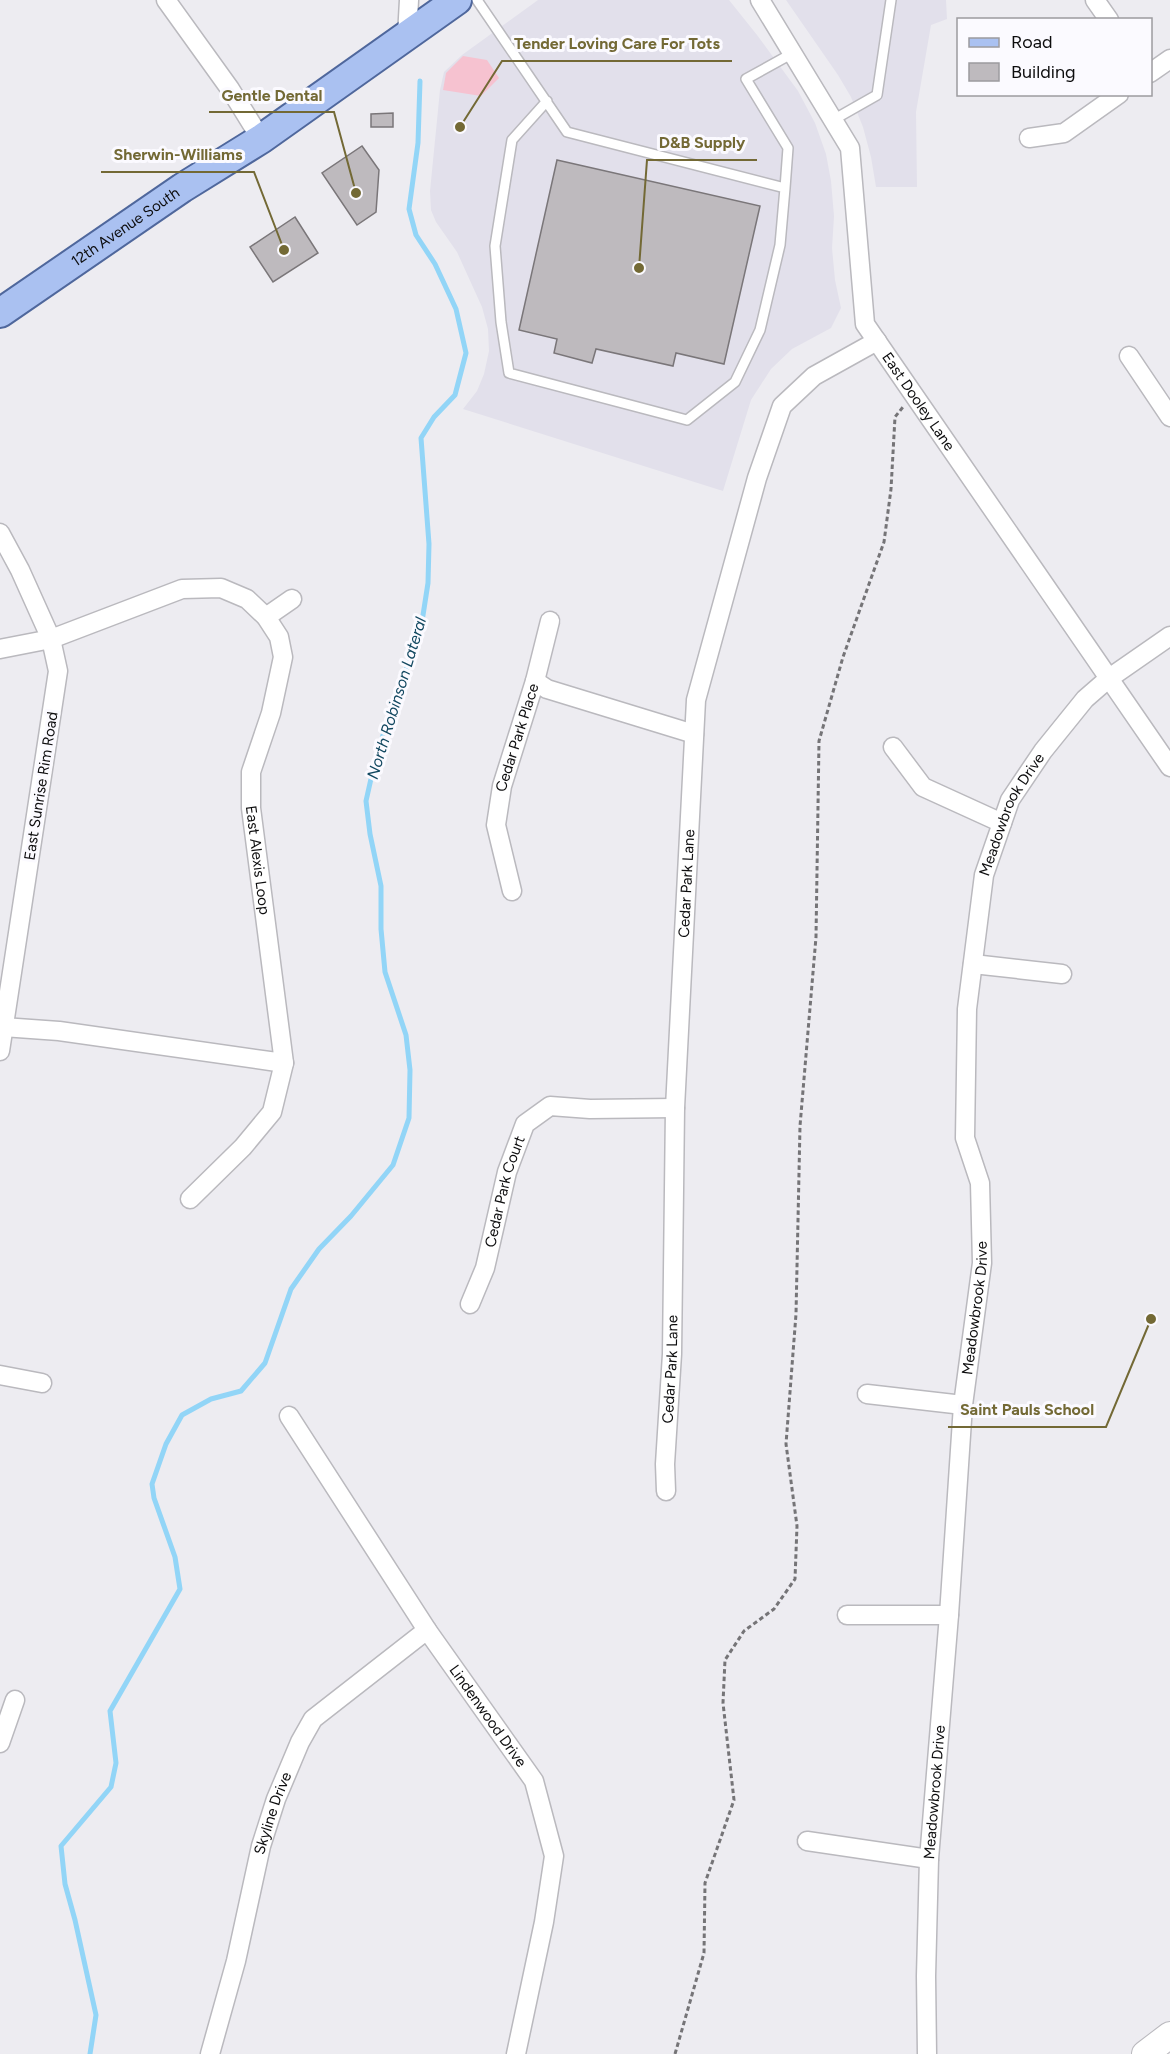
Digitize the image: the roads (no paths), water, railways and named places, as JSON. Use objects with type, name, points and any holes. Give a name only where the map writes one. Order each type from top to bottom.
[{"type":"main road","name":"12th Avenue South","points":[[0,313],[182,188],[261,140],[457,0]]},
{"type":"street","points":[[166,0],[230,89],[261,140]]},
{"type":"street","points":[[407,36],[410,0]]},
{"type":"street","name":"East Dooley Lane","points":[[760,0],[850,148],[866,324],[1170,767]]},
{"type":"street","points":[[1095,0],[1108,18]]},
{"type":"street","points":[[1152,72],[1170,59]]},
{"type":"street","points":[[1029,138],[1064,133],[1116,96]]},
{"type":"street","name":"Cedar Park Lane","points":[[666,1491],[672,1354],[675,1108],[696,700],[757,478],[782,406],[814,376],[877,341]]},
{"type":"street","points":[[1129,356],[1170,417]]},
{"type":"street","name":"East Sunrise Rim Road","points":[[0,533],[20,570],[51,639],[58,671],[0,1051]]},
{"type":"street","name":"East Alexis Loop","points":[[0,649],[51,639],[182,589],[221,588],[246,599],[266,617],[279,637],[283,657],[272,713],[251,772],[251,808],[284,1063]]},
{"type":"street","points":[[266,617],[292,599]]},
{"type":"street","points":[[535,681],[550,621]]},
{"type":"street","name":"Meadowbrook Drive","points":[[927,2054],[929,1859],[963,1405],[981,1263],[980,1183],[964,1138],[967,1009],[984,875],[1010,800],[1043,751],[1084,699],[1108,679],[1170,636]]},
{"type":"street","name":"Cedar Park Place","points":[[512,891],[496,825],[501,786],[535,681],[547,689],[694,734]]},
{"type":"street","points":[[893,747],[923,787],[1002,823]]},
{"type":"street","points":[[972,964],[1062,974]]},
{"type":"street","points":[[3,1027],[59,1031],[284,1063],[272,1112],[243,1146],[190,1199]]},
{"type":"street","name":"Cedar Park Court","points":[[470,1304],[484,1268],[507,1172],[525,1124],[550,1106],[590,1109],[675,1108]]},
{"type":"street","points":[[0,1376],[42,1383]]},
{"type":"street","points":[[867,1394],[963,1405]]},
{"type":"street","name":"Lindenwood Drive","points":[[289,1416],[427,1630],[534,1781],[554,1856],[544,1922],[516,2054]]},
{"type":"street","points":[[847,1615],[949,1615]]},
{"type":"street","name":"Skyline Drive","points":[[210,2054],[237,1960],[261,1846],[276,1799],[300,1742],[313,1719],[427,1630]]},
{"type":"street","points":[[0,1743],[15,1700]]},
{"type":"street","points":[[807,1841],[929,1859]]},
{"type":"street","points":[[1144,2054],[1170,2035]]},
{"type":"lane","points":[[477,0],[567,132],[785,188]]},
{"type":"lane","points":[[833,120],[877,95],[891,0]]},
{"type":"lane","points":[[547,101],[512,140],[495,246],[501,322],[509,373],[687,420],[735,382],[760,330],[780,245],[788,148],[746,79],[793,53]]},
{"type":"waterway","name":"North Robinson Lateral","points":[[90,2054],[96,2015],[65,1884],[61,1846],[111,1787],[116,1763],[110,1711],[180,1589],[175,1557],[154,1498],[152,1484],[166,1444],[182,1415],[211,1399],[241,1391],[265,1363],[291,1289],[319,1249],[351,1216],[393,1165],[409,1118],[410,1070],[406,1035],[385,972],[381,929],[381,886],[366,801],[388,719],[421,628],[428,583],[429,544],[421,438],[434,417],[455,395],[466,353],[456,309],[435,264],[416,235],[409,209],[418,143],[420,81]]},
{"type":"place","name":"Tender Loving Care For Tots","points":[[460,127]]},
{"type":"place","name":"Gentle Dental","points":[[356,193]]},
{"type":"place","name":"Sherwin-Williams","points":[[284,250]]},
{"type":"place","name":"D&B Supply","points":[[639,268]]},
{"type":"place","name":"Saint Pauls School","points":[[1151,1319]]}]
